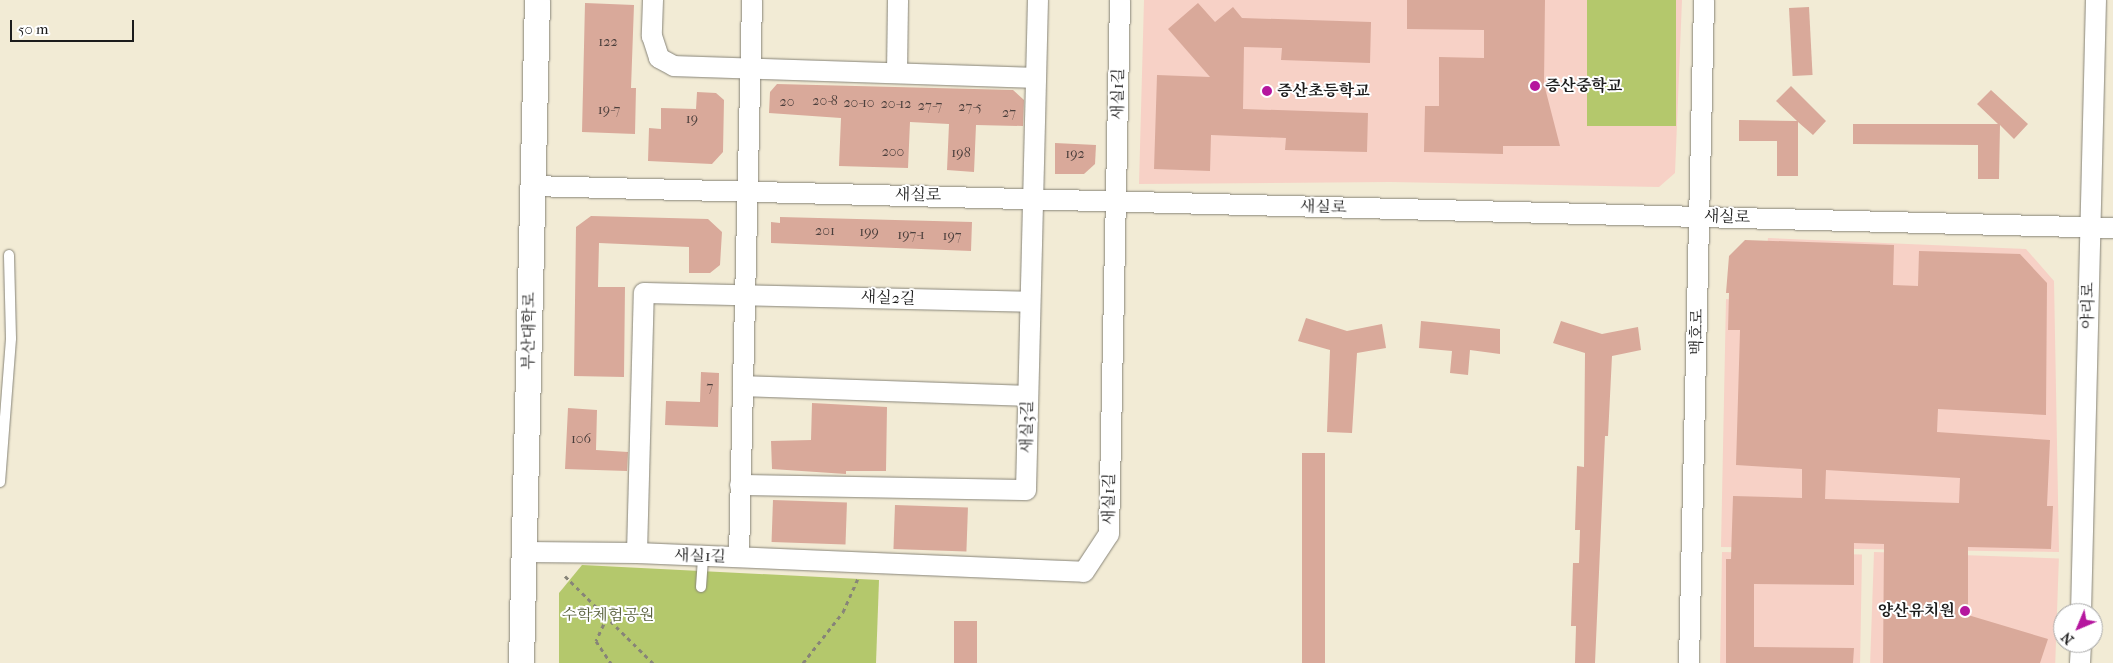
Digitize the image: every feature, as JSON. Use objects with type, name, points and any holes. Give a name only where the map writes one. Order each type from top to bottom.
[{"type":"street","name":"부산대학로","points":[[521,663],[537,0]]},
{"type":"street","points":[[653,0],[652,36],[659,58],[674,66],[1036,78]]},
{"type":"street","points":[[739,557],[752,0]]},
{"type":"street","points":[[897,73],[898,0]]},
{"type":"street","name":"새실3길","points":[[740,485],[1026,490],[1038,0]]},
{"type":"street","name":"새실1길","points":[[523,552],[637,553],[1084,572],[1109,534],[1120,0]]},
{"type":"street","name":"백호로","points":[[1689,663],[1704,0]]},
{"type":"street","name":"야리로","points":[[2081,603],[2096,0]]},
{"type":"street","name":"새실로","points":[[532,186],[2113,228]]},
{"type":"street","points":[[637,553],[644,293],[745,294]]},
{"type":"street","name":"새실2길","points":[[745,294],[1030,302]]},
{"type":"street","points":[[743,386],[1028,396]]},
{"type":"lane","points":[[0,482],[5,452],[11,338],[9,254]]},
{"type":"lane","points":[[701,587],[704,556]]},
{"type":"path","points":[[565,576],[653,663]]},
{"type":"path","points":[[802,663],[843,612],[858,579]]},
{"type":"path","points":[[607,617],[596,640],[611,663]]},
{"type":"shaded area","points":[[1144,0],[1682,0],[1675,173],[1659,187],[1390,182],[1139,184]]},
{"type":"shaded area","points":[[1768,238],[2026,249],[2054,281],[2059,552],[1721,547],[1726,299],[1762,302]]},
{"type":"shaded area","points":[[1722,552],[1862,554],[1860,663],[1720,663]]},
{"type":"shaded area","name":"양산유치원","points":[[1874,552],[2059,558],[2057,603],[2053,603],[2053,653],[2056,653],[2055,663],[1870,663]]},
{"type":"green space","points":[[1587,0],[1676,0],[1676,126],[1587,126]]},
{"type":"green space","name":"수학체험공원","points":[[582,565],[879,580],[876,663],[559,663],[559,593]]},
{"type":"building","points":[[1407,0],[1545,0],[1544,84],[1560,146],[1503,146],[1503,154],[1424,152],[1425,106],[1439,106],[1439,57],[1484,58],[1484,30],[1407,29]]},
{"type":"building","points":[[585,3],[634,5],[631,88],[636,88],[635,134],[582,132]]},
{"type":"building","points":[[1198,3],[1215,22],[1233,7],[1242,18],[1371,22],[1370,63],[1281,60],[1282,48],[1244,47],[1243,109],[1368,113],[1367,152],[1285,150],[1286,138],[1211,135],[1210,171],[1154,169],[1157,75],[1210,77],[1168,29]]},
{"type":"building","points":[[1809,7],[1813,75],[1793,76],[1789,8]]},
{"type":"building","points":[[777,84],[1013,90],[1024,100],[1023,126],[976,125],[974,172],[947,170],[949,124],[910,122],[908,168],[839,166],[841,118],[769,113],[770,92]]},
{"type":"building","points":[[1791,86],[1826,121],[1813,135],[1798,122],[1798,176],[1777,176],[1777,141],[1739,141],[1739,120],[1797,121],[1776,101]]},
{"type":"building","points":[[1991,90],[2028,124],[2014,139],[2000,125],[1999,179],[1978,179],[1978,145],[1853,144],[1853,124],[1998,124],[1977,104]]},
{"type":"building","points":[[697,92],[716,93],[724,100],[723,152],[712,164],[648,161],[649,128],[661,129],[661,108],[696,109]]},
{"type":"building","points":[[1055,143],[1096,145],[1095,164],[1084,174],[1055,174]]},
{"type":"building","points":[[591,216],[708,219],[722,232],[720,265],[710,273],[689,273],[689,247],[599,243],[598,287],[625,287],[624,377],[574,376],[576,227]]},
{"type":"building","points":[[780,217],[972,222],[971,251],[771,243],[771,222],[780,223]]},
{"type":"building","points":[[1745,240],[1894,245],[1893,285],[1918,286],[1919,251],[2020,254],[2047,283],[2046,415],[1938,409],[1937,432],[2050,440],[2047,506],[2053,506],[2051,549],[1968,547],[1968,615],[2048,639],[2040,663],[1883,663],[1884,544],[1854,543],[1854,585],[1754,584],[1754,647],[1854,648],[1853,663],[1726,663],[1726,559],[1731,559],[1733,496],[1802,498],[1802,469],[1736,465],[1740,330],[1728,330],[1729,293],[1726,293],[1729,256]],"holes":[[[1826,470],[1960,478],[1959,503],[1825,499]]]},
{"type":"building","points":[[1306,318],[1347,331],[1382,324],[1386,348],[1357,353],[1352,433],[1327,432],[1330,350],[1298,341]]},
{"type":"building","points":[[1421,321],[1500,329],[1500,354],[1470,350],[1468,375],[1450,373],[1452,351],[1419,348]]},
{"type":"building","points":[[1561,321],[1602,334],[1638,327],[1641,350],[1612,356],[1608,436],[1605,436],[1595,663],[1575,663],[1576,626],[1571,626],[1573,563],[1579,563],[1580,530],[1575,530],[1577,466],[1584,467],[1585,353],[1553,343]]},
{"type":"building","points":[[701,372],[719,373],[718,427],[665,425],[666,401],[700,402]]},
{"type":"building","points":[[812,403],[887,407],[886,471],[846,471],[846,474],[772,469],[771,441],[811,440]]},
{"type":"building","points":[[568,408],[597,410],[596,450],[628,452],[627,471],[565,469]]},
{"type":"building","points":[[1302,453],[1325,453],[1325,663],[1302,663]]},
{"type":"building","points":[[773,500],[847,503],[845,545],[772,542]]},
{"type":"building","points":[[895,505],[968,508],[966,552],[893,549]]},
{"type":"building","points":[[954,621],[977,621],[977,663],[954,663]]},
{"type":"place","name":"증산중학교","points":[[1535,86]]},
{"type":"place","name":"증산초등학교","points":[[1267,91]]},
{"type":"place","name":"양산유치원","points":[[1965,611]]}]
